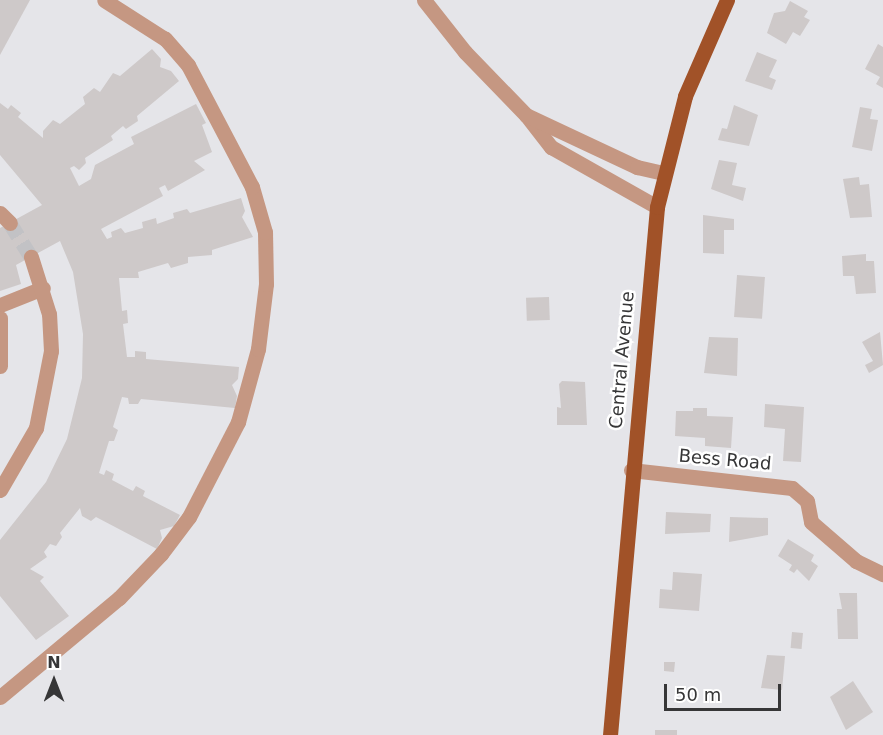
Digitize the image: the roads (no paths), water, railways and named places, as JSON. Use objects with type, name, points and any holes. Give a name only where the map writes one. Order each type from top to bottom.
[{"type":"main road","name":"Central Avenue","points":[[610,735],[631,470],[657,207],[664,173],[690,81],[727,0]]},
{"type":"street","points":[[0,697],[119,598],[161,554],[189,517],[238,422],[258,349],[266,284],[265,232],[252,187],[188,65],[165,39],[104,0]]},
{"type":"street","points":[[424,0],[465,52],[526,115],[551,147],[657,207]]},
{"type":"street","points":[[526,115],[637,166],[664,173]]},
{"type":"street","points":[[0,490],[36,428],[51,351],[43,288],[31,257]]},
{"type":"street","points":[[0,305],[43,288]]},
{"type":"street","points":[[0,318],[0,366]]},
{"type":"street","name":"Bess Road","points":[[631,470],[772,483],[792,488],[807,501],[811,522],[855,561],[883,574]]},
{"type":"tunnel","points":[[10,223],[31,257]]}]
